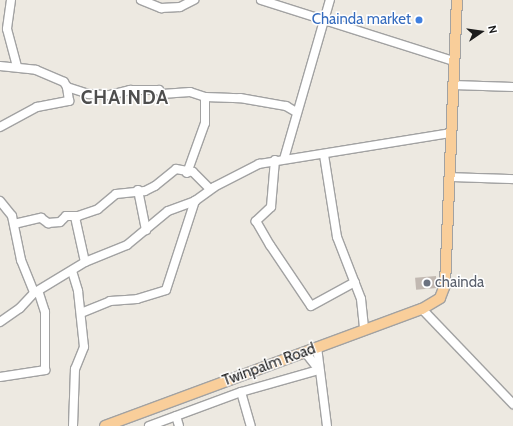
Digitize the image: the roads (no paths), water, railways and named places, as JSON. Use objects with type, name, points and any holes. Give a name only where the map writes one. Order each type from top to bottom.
[{"type":"main road","points":[[449,177],[453,61],[457,0]]},
{"type":"main road","name":"Twinpalm Road","points":[[105,426],[432,304],[440,298],[445,285],[449,177]]},
{"type":"street","points":[[11,0],[7,29],[17,66]]},
{"type":"street","points":[[141,0],[161,8],[180,7],[194,0]]},
{"type":"street","points":[[261,0],[453,61]]},
{"type":"street","points":[[330,0],[280,159],[271,207],[256,221],[270,245],[311,306],[355,282]]},
{"type":"street","points":[[0,66],[17,66],[36,70],[64,82],[67,87],[69,101],[37,107],[0,127]]},
{"type":"street","points":[[452,86],[513,87]]},
{"type":"street","points":[[67,87],[88,94],[159,90],[162,94],[190,92],[205,97],[240,98],[286,106],[296,112]]},
{"type":"street","points":[[187,173],[205,123],[205,97]]},
{"type":"street","points":[[0,322],[20,308],[36,292],[85,262],[120,250],[168,211],[195,201],[210,189],[280,159],[324,155],[451,133]]},
{"type":"street","points":[[324,155],[337,237],[361,299],[364,330]]},
{"type":"street","points":[[14,224],[41,218],[53,222],[66,216],[75,217],[98,209],[116,194],[138,190],[145,191],[155,186],[176,169],[186,168],[187,173]]},
{"type":"street","points":[[187,173],[193,172],[210,189]]},
{"type":"street","points":[[449,177],[513,179]]},
{"type":"street","points":[[138,190],[146,230]]},
{"type":"street","points":[[0,201],[14,224],[21,260],[45,312],[46,370],[0,377]]},
{"type":"street","points":[[81,313],[110,301],[136,299],[166,290],[195,201]]},
{"type":"street","points":[[75,217],[85,262]]},
{"type":"street","points":[[72,271],[81,313],[84,347],[75,369],[73,426]]},
{"type":"street","points":[[422,309],[513,404]]},
{"type":"street","points":[[317,347],[327,426]]},
{"type":"street","points":[[305,352],[319,370]]},
{"type":"street","points":[[149,426],[241,392],[319,370]]},
{"type":"street","points":[[241,392],[251,426]]},
{"type":"street","points":[[176,416],[179,426]]},
{"type":"place","name":"Chainda market","points":[[419,20]]},
{"type":"place","name":"chainda","points":[[427,283]]},
{"type":"district","name":"CHAINDA","points":[[125,98]]}]
